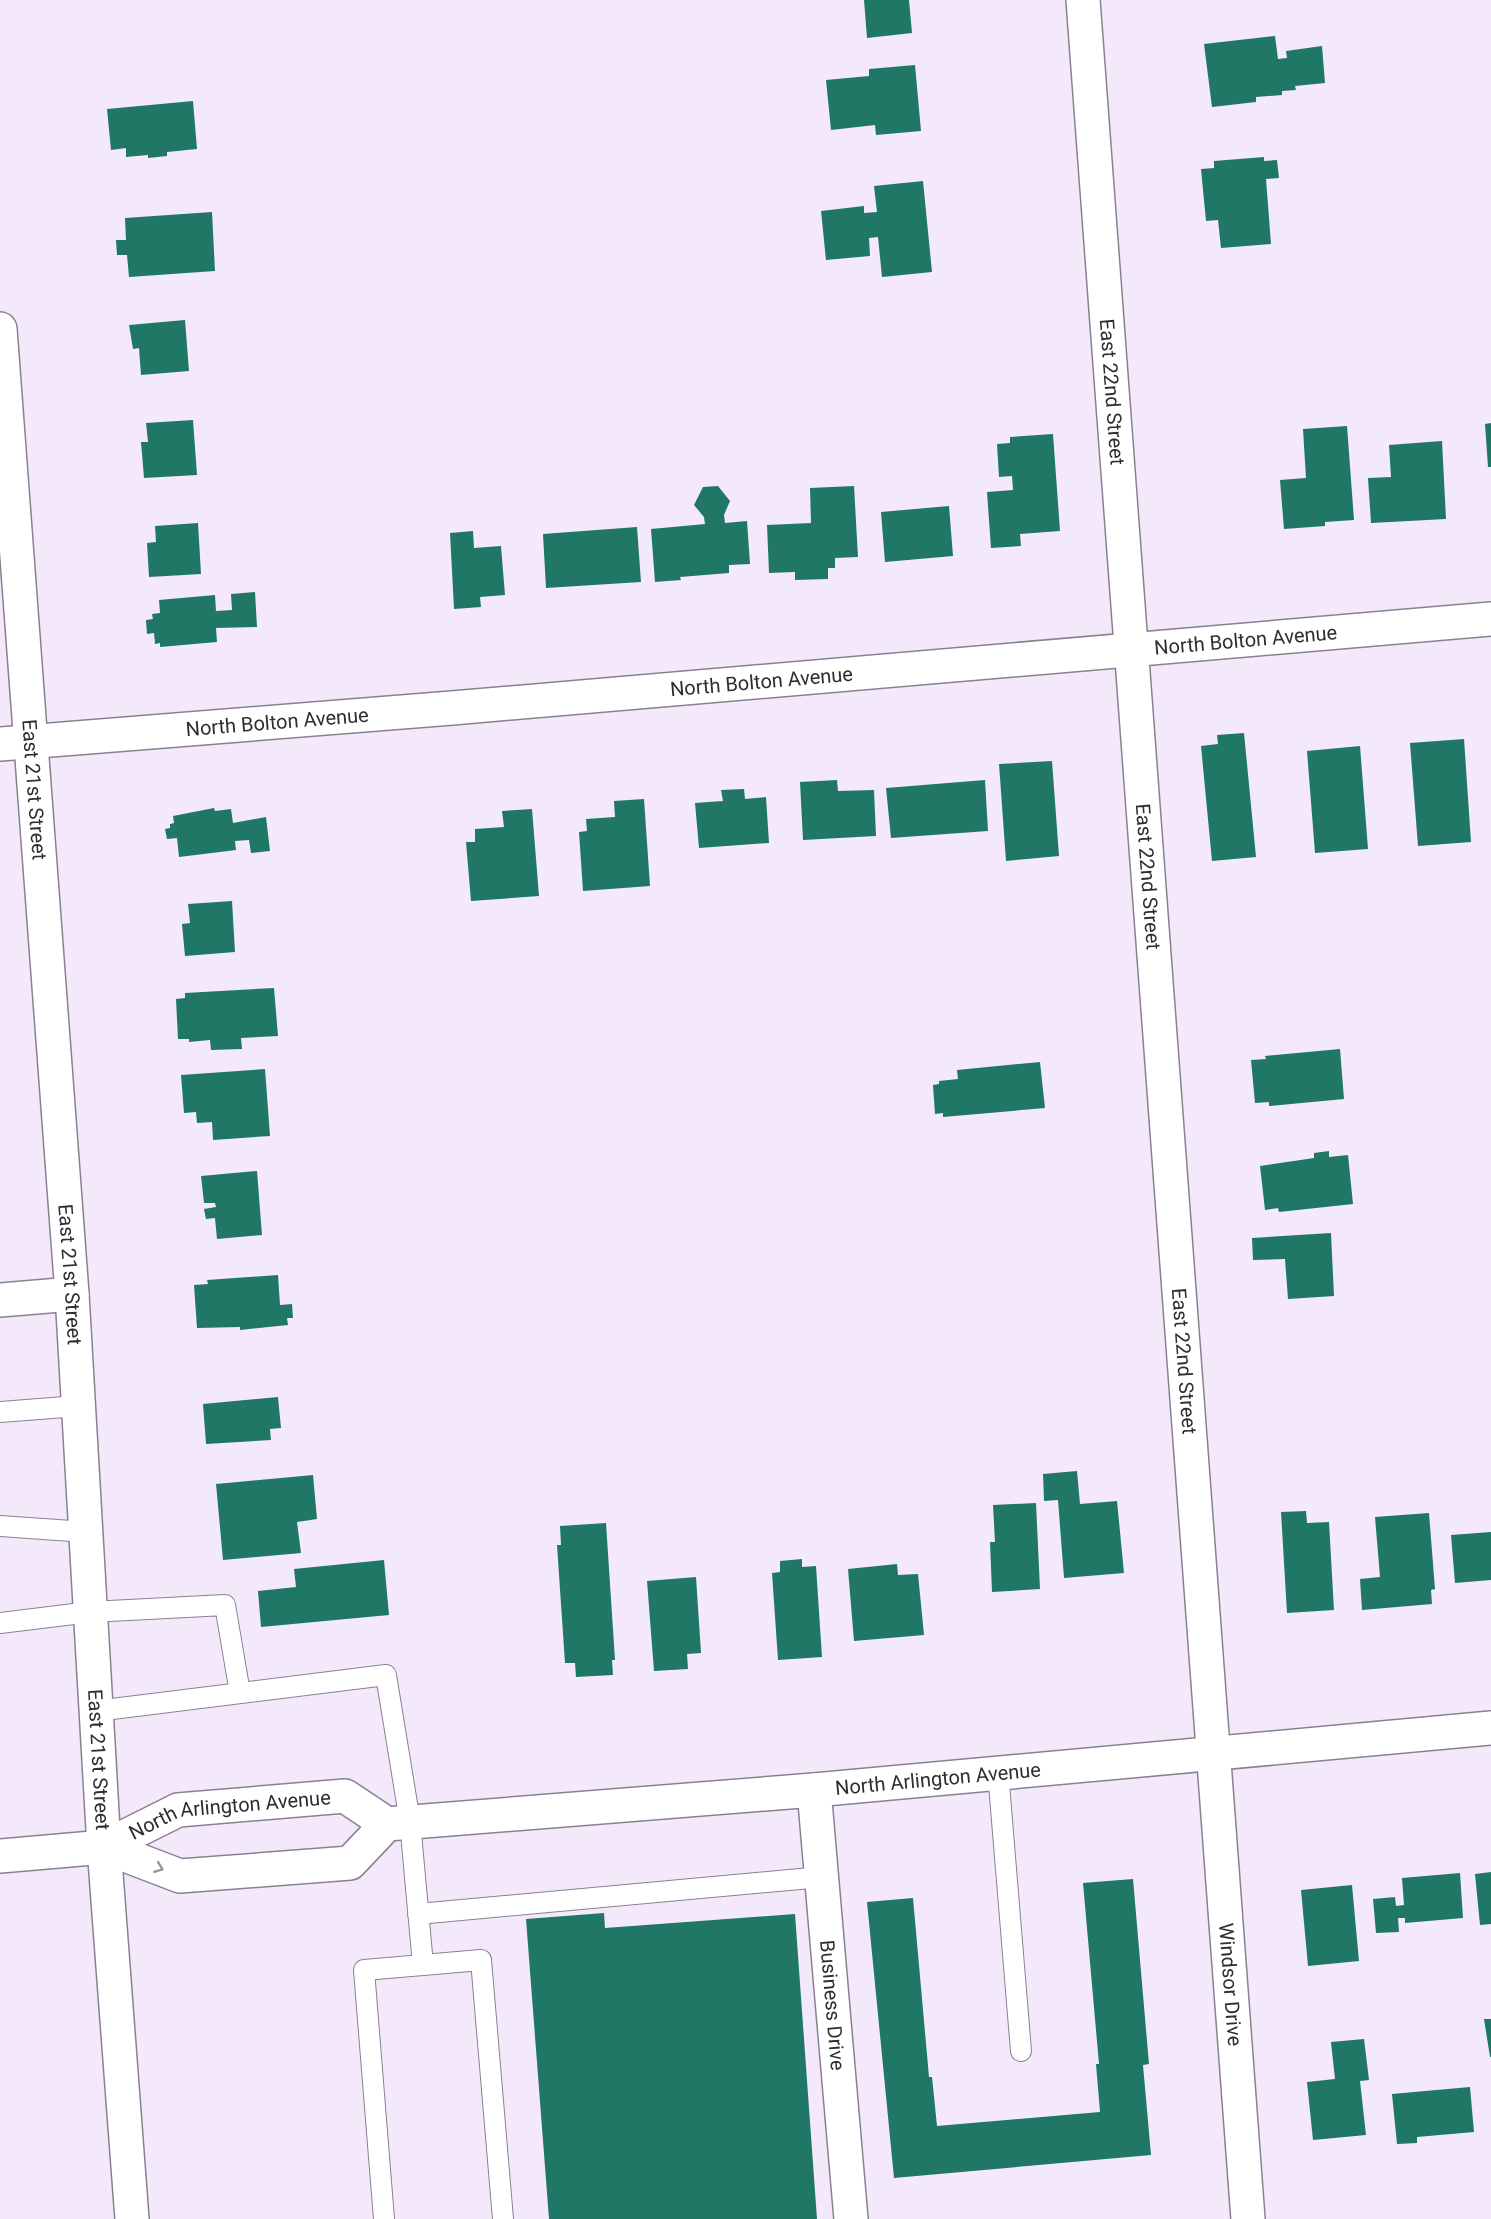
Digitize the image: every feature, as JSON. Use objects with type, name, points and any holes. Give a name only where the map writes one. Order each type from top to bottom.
[{"type":"street","name":"East 22nd Street","points":[[1083,0],[1129,650],[1212,1752]]},
{"type":"street","name":"East 21st Street","points":[[0,329],[15,743],[72,1294],[104,1847],[132,2219]]},
{"type":"street","name":"North Bolton Avenue","points":[[15,743],[1491,619]]},
{"type":"street","points":[[0,1300],[72,1294]]},
{"type":"street","name":"North Arlington Avenue","points":[[0,1856],[104,1847],[178,1810],[345,1796],[398,1823],[814,1790],[1491,1728]]},
{"type":"street","name":"Windsor Drive","points":[[1212,1752],[1248,2219]]},
{"type":"street","name":"Business Drive","points":[[814,1790],[851,2219]]},
{"type":"street","name":"North Arlington Avenue","points":[[104,1847],[180,1876],[350,1863],[398,1823]]},
{"type":"lane","points":[[0,1412],[78,1406]]},
{"type":"lane","points":[[0,1526],[86,1532]]},
{"type":"lane","points":[[0,1623],[90,1612],[225,1605],[240,1693]]},
{"type":"lane","points":[[96,1711],[386,1675],[398,1823],[418,1914],[423,1965]]},
{"type":"lane","points":[[998,1772],[1021,2051]]},
{"type":"lane","points":[[418,1914],[822,1877]]},
{"type":"lane","points":[[384,2219],[364,1970],[481,1960],[503,2219]]},
{"type":"building","points":[[864,0],[909,0],[912,33],[867,38]]},
{"type":"building","points":[[1275,36],[1278,59],[1287,58],[1286,51],[1322,46],[1325,83],[1295,86],[1296,90],[1282,91],[1282,95],[1256,97],[1256,102],[1212,107],[1204,44]]},
{"type":"building","points":[[915,65],[921,131],[876,135],[875,125],[831,130],[826,80],[869,76],[869,69]]},
{"type":"building","points":[[193,101],[197,149],[167,152],[167,156],[148,158],[148,155],[126,157],[126,148],[111,150],[107,109]]},
{"type":"building","points":[[1264,157],[1264,161],[1277,160],[1279,178],[1266,179],[1271,244],[1221,248],[1218,220],[1206,221],[1201,169],[1214,168],[1214,161]]},
{"type":"building","points":[[923,181],[932,272],[882,277],[878,237],[869,238],[870,256],[826,260],[821,211],[864,206],[864,213],[877,212],[874,186]]},
{"type":"building","points":[[212,212],[215,271],[129,277],[127,255],[117,255],[116,240],[126,240],[125,218]]},
{"type":"building","points":[[185,320],[189,371],[141,375],[139,348],[133,349],[129,325]]},
{"type":"building","points":[[193,420],[197,475],[144,478],[141,442],[148,442],[146,423]]},
{"type":"building","points":[[1491,423],[1491,467],[1488,467],[1485,424]]},
{"type":"building","points":[[1347,426],[1354,520],[1325,522],[1325,526],[1284,529],[1280,480],[1306,478],[1303,429]]},
{"type":"building","points":[[1053,434],[1060,531],[1020,534],[1021,546],[991,548],[987,492],[1013,490],[1012,476],[999,477],[997,444],[1010,443],[1010,437]]},
{"type":"building","points":[[1442,441],[1446,519],[1371,523],[1368,478],[1391,477],[1389,445]]},
{"type":"building","points":[[718,486],[730,501],[724,515],[725,523],[747,521],[750,564],[729,565],[729,573],[680,577],[681,580],[655,582],[651,529],[705,524],[704,517],[694,505],[703,487]]},
{"type":"building","points":[[854,486],[858,557],[835,558],[835,568],[828,568],[828,579],[795,580],[795,572],[769,573],[767,525],[811,523],[810,488]]},
{"type":"building","points":[[949,506],[953,556],[885,562],[881,512]]},
{"type":"building","points":[[198,523],[201,574],[149,577],[147,543],[156,542],[155,526]]},
{"type":"building","points":[[637,527],[641,582],[546,588],[543,534]]},
{"type":"building","points":[[473,531],[474,548],[501,546],[505,595],[480,597],[481,607],[454,609],[450,533]]},
{"type":"building","points":[[255,592],[257,627],[216,628],[217,642],[160,647],[160,643],[155,644],[154,633],[147,634],[146,620],[153,619],[152,614],[160,613],[159,600],[215,595],[216,611],[232,610],[231,594]]},
{"type":"building","points":[[1244,733],[1256,857],[1212,861],[1201,746],[1218,744],[1217,735]]},
{"type":"building","points":[[1464,739],[1471,842],[1418,846],[1410,743]]},
{"type":"building","points":[[1360,746],[1368,849],[1315,853],[1307,751]]},
{"type":"building","points":[[1052,761],[1059,856],[1006,861],[999,764]]},
{"type":"building","points":[[837,780],[838,791],[874,790],[876,836],[803,840],[800,782]]},
{"type":"building","points":[[985,780],[988,831],[891,838],[886,788]]},
{"type":"building","points":[[744,789],[745,799],[766,797],[769,843],[699,848],[695,803],[723,801],[721,790]]},
{"type":"building","points":[[644,799],[650,886],[583,891],[579,832],[587,831],[586,819],[615,817],[614,801]]},
{"type":"building","points":[[214,808],[215,811],[231,809],[233,823],[266,817],[270,851],[251,853],[249,840],[235,841],[236,850],[179,857],[177,838],[167,839],[165,829],[170,828],[170,824],[174,823],[173,816]]},
{"type":"building","points":[[532,809],[539,896],[471,901],[466,842],[475,842],[475,829],[504,827],[502,811]]},
{"type":"building","points":[[232,901],[235,952],[185,956],[182,924],[190,923],[188,904]]},
{"type":"building","points":[[274,988],[278,1036],[241,1038],[242,1049],[211,1050],[210,1040],[189,1042],[189,1039],[178,1039],[176,999],[185,998],[185,993]]},
{"type":"building","points":[[1340,1049],[1344,1099],[1269,1106],[1269,1102],[1255,1103],[1251,1060],[1266,1059],[1265,1056]]},
{"type":"building","points":[[1040,1062],[1045,1108],[943,1117],[943,1113],[935,1114],[933,1085],[939,1084],[939,1081],[958,1079],[957,1070]]},
{"type":"building","points":[[265,1069],[270,1136],[213,1140],[212,1122],[197,1123],[196,1112],[184,1113],[181,1075]]},
{"type":"building","points":[[1329,1151],[1329,1157],[1348,1155],[1353,1204],[1279,1212],[1278,1208],[1265,1210],[1260,1166],[1314,1158],[1314,1153]]},
{"type":"building","points":[[257,1171],[262,1235],[217,1239],[215,1218],[206,1219],[204,1209],[216,1207],[215,1203],[204,1203],[201,1176]]},
{"type":"building","points":[[1331,1233],[1334,1296],[1288,1299],[1285,1259],[1253,1260],[1252,1238]]},
{"type":"building","points":[[278,1275],[280,1305],[292,1304],[293,1318],[287,1318],[288,1325],[240,1330],[240,1327],[197,1328],[194,1285],[208,1284],[207,1280]]},
{"type":"building","points":[[278,1397],[281,1428],[270,1429],[271,1440],[206,1444],[203,1404]]},
{"type":"building","points":[[1077,1471],[1080,1504],[1117,1501],[1124,1573],[1064,1578],[1058,1500],[1044,1501],[1043,1474]]},
{"type":"building","points":[[313,1475],[317,1519],[297,1522],[301,1553],[223,1560],[216,1484]]},
{"type":"building","points":[[1036,1503],[1040,1589],[992,1592],[990,1542],[995,1542],[993,1505]]},
{"type":"building","points":[[1306,1511],[1307,1523],[1329,1522],[1334,1610],[1287,1613],[1281,1512]]},
{"type":"building","points":[[1429,1513],[1435,1589],[1431,1590],[1432,1604],[1362,1610],[1360,1579],[1380,1577],[1375,1517]]},
{"type":"building","points":[[606,1523],[615,1660],[612,1660],[613,1675],[576,1677],[575,1663],[565,1663],[557,1545],[561,1545],[560,1526]]},
{"type":"building","points":[[1491,1532],[1491,1580],[1455,1583],[1451,1535]]},
{"type":"building","points":[[802,1559],[802,1567],[816,1566],[822,1657],[778,1660],[772,1573],[780,1572],[780,1561]]},
{"type":"building","points":[[384,1560],[389,1615],[261,1627],[258,1591],[296,1587],[294,1569]]},
{"type":"building","points":[[897,1564],[898,1575],[918,1574],[924,1635],[854,1641],[848,1569]]},
{"type":"building","points":[[696,1577],[701,1653],[687,1654],[688,1669],[654,1671],[647,1581]]},
{"type":"building","points":[[1491,1872],[1491,1924],[1480,1925],[1475,1874]]},
{"type":"building","points":[[1460,1873],[1463,1918],[1405,1923],[1405,1918],[1398,1918],[1399,1932],[1376,1933],[1373,1899],[1395,1897],[1396,1906],[1404,1905],[1402,1878]]},
{"type":"building","points":[[1133,1879],[1149,2064],[1143,2065],[1151,2155],[894,2178],[867,1902],[913,1898],[929,2077],[932,2077],[937,2126],[1100,2112],[1096,2064],[1099,2064],[1083,1883]]},
{"type":"building","points":[[1352,1885],[1359,1961],[1308,1966],[1301,1890]]},
{"type":"building","points":[[604,1913],[605,1928],[795,1914],[817,2219],[549,2219],[526,1919]]},
{"type":"building","points":[[1484,2019],[1491,2019],[1491,2057],[1490,2057]]},
{"type":"building","points":[[1364,2039],[1369,2080],[1360,2081],[1366,2135],[1313,2140],[1307,2082],[1335,2079],[1331,2042]]},
{"type":"building","points":[[1470,2087],[1474,2132],[1417,2137],[1417,2143],[1397,2144],[1392,2094]]}]
